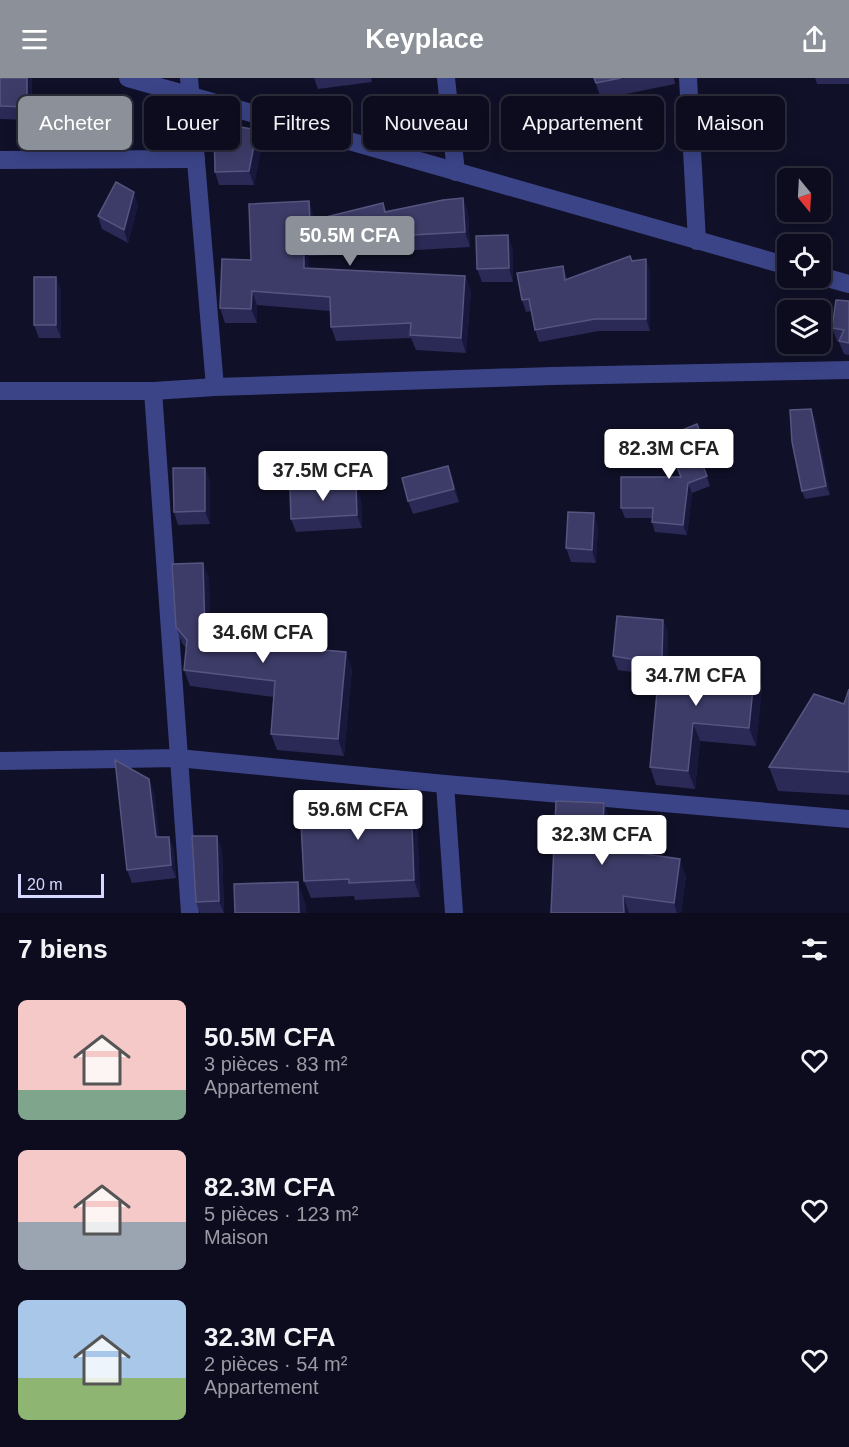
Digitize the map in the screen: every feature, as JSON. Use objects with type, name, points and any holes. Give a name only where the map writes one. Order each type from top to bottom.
[{"type":"street","points":[[128,78],[190,87],[456,172],[777,264]]},
{"type":"street","points":[[447,78],[456,172]]},
{"type":"street","points":[[688,78],[697,241]]},
{"type":"street","points":[[190,87],[215,387]]},
{"type":"street","points":[[0,160],[196,159]]},
{"type":"street","points":[[831,279],[849,284]]},
{"type":"street","points":[[0,391],[153,391],[552,376],[849,370]]},
{"type":"street","points":[[153,391],[190,913]]},
{"type":"street","points":[[0,761],[178,758],[849,819]]},
{"type":"street","points":[[445,784],[454,913]]},
{"type":"building","points":[[0,78],[27,78],[27,96],[18,96],[18,107],[0,106]]},
{"type":"building","points":[[594,78],[621,78],[596,83]]},
{"type":"building","points":[[240,127],[252,129],[253,150],[249,171],[215,172],[215,150],[240,150]]},
{"type":"building","points":[[116,182],[134,192],[124,230],[98,216]]},
{"type":"building","points":[[463,198],[465,232],[304,241],[304,268],[465,276],[461,338],[410,335],[411,323],[331,327],[330,297],[252,291],[251,309],[220,308],[222,259],[251,260],[249,204],[309,201],[310,221],[383,203],[385,212]]},
{"type":"building","points":[[508,235],[509,268],[477,269],[476,236]]},
{"type":"building","points":[[630,256],[632,261],[646,259],[646,319],[595,319],[535,330],[529,299],[522,300],[517,273],[563,266],[565,280]]},
{"type":"building","points":[[34,277],[56,277],[56,325],[34,325]]},
{"type":"building","points":[[836,300],[849,301],[849,343],[839,341],[844,330],[832,328]]},
{"type":"building","points":[[811,409],[826,486],[802,491],[792,442],[790,410]]},
{"type":"building","points":[[697,424],[709,455],[700,458],[707,476],[688,483],[683,525],[652,522],[653,508],[621,508],[621,477],[681,477],[665,437]]},
{"type":"building","points":[[448,466],[454,489],[408,501],[402,478]]},
{"type":"building","points":[[173,468],[205,468],[205,511],[174,512]]},
{"type":"building","points":[[356,486],[357,515],[291,519],[290,489]]},
{"type":"building","points":[[568,512],[594,513],[592,550],[566,548]]},
{"type":"building","points":[[203,563],[205,632],[266,640],[265,645],[346,652],[338,739],[271,734],[275,681],[184,670],[187,640],[176,627],[172,564]]},
{"type":"building","points":[[617,616],[663,620],[660,664],[613,656]]},
{"type":"building","points":[[660,660],[755,669],[749,728],[693,723],[688,771],[650,767]]},
{"type":"building","points":[[849,689],[849,772],[769,767],[814,694],[844,704]]},
{"type":"building","points":[[115,760],[149,779],[156,837],[169,837],[171,865],[127,870]]},
{"type":"building","points":[[338,800],[338,803],[411,800],[414,880],[349,883],[349,879],[304,881],[300,803]]},
{"type":"building","points":[[556,801],[604,803],[602,848],[680,859],[674,903],[623,896],[624,913],[551,913]]},
{"type":"building","points":[[192,836],[217,836],[219,901],[196,902]]},
{"type":"building","points":[[298,882],[299,913],[235,913],[234,884]]}]
